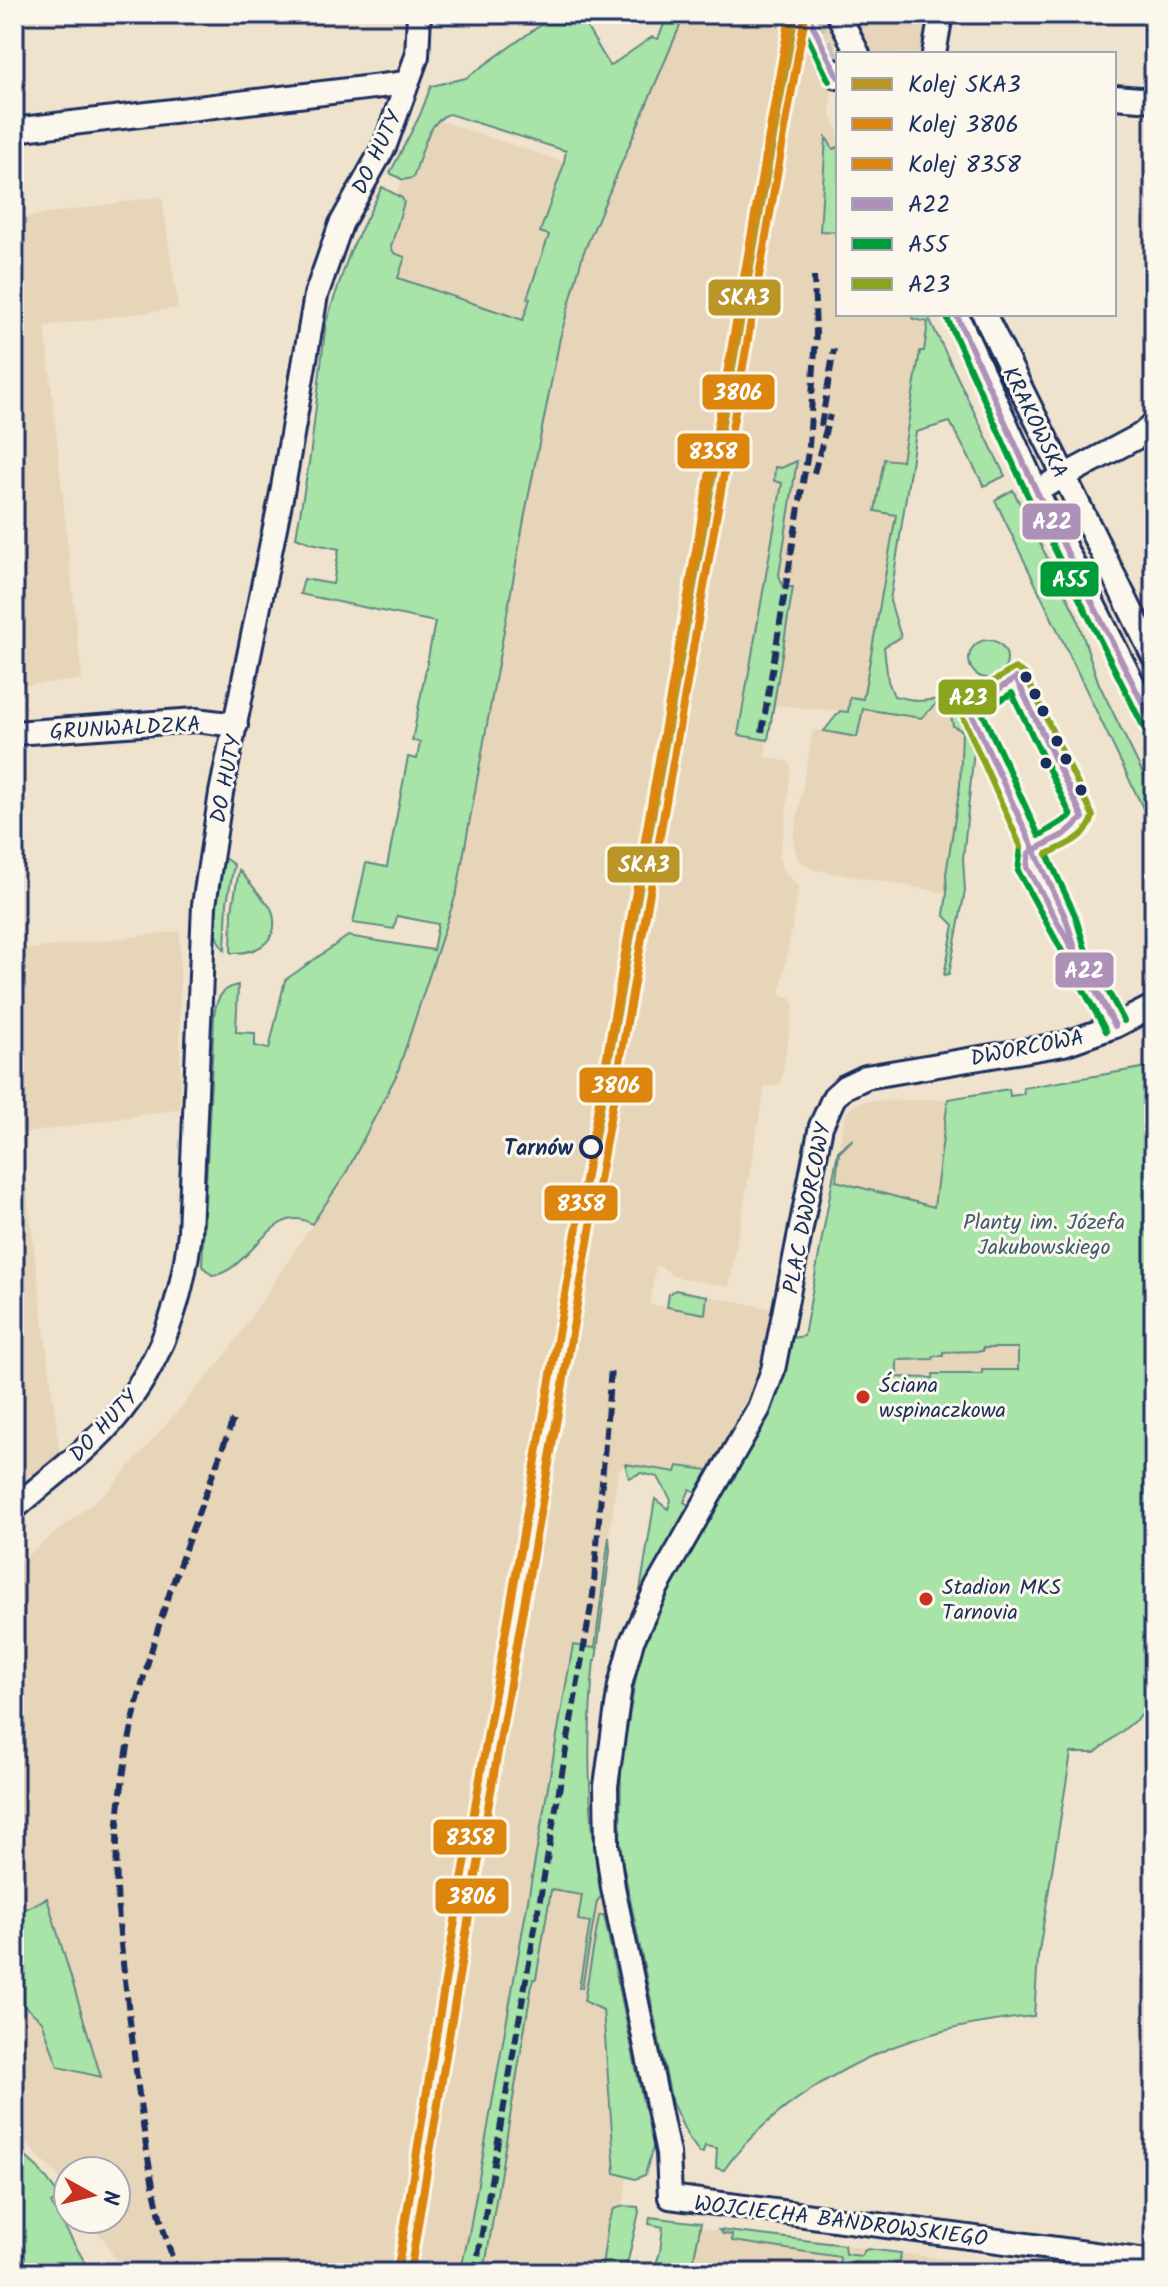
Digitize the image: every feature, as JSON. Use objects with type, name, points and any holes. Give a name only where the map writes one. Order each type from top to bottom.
[{"type":"street","name":"DO HUTY","points":[[14,1509],[86,1449],[135,1396],[157,1357],[178,1301],[187,1264],[190,1232],[205,891],[221,793],[279,508],[316,295],[341,224],[385,145],[417,56],[419,14]]},
{"type":"street","points":[[934,52],[941,14]]},
{"type":"street","points":[[839,16],[857,52]]},
{"type":"street","points":[[14,130],[406,83]]},
{"type":"street","points":[[1116,97],[1154,100]]},
{"type":"street","name":"KRAKOWSKA","points":[[957,316],[1036,490],[1154,726]]},
{"type":"street","name":"KRAKOWSKA","points":[[985,316],[1154,657]]},
{"type":"street","points":[[1036,490],[1141,435],[1154,424]]},
{"type":"street","name":"GRUNWALDZKA","points":[[14,733],[196,720],[236,725]]},
{"type":"street","name":"DWORCOWA","points":[[894,1071],[1064,1044],[1115,1026],[1154,1006]]},
{"type":"street","name":"PLAC DWORCOWY","points":[[670,2197],[668,2153],[607,1845],[606,1786],[620,1685],[632,1641],[657,1587],[769,1386],[826,1110],[845,1087],[866,1077],[894,1071]]},
{"type":"street","name":"WOJCIECHA BANDROWSKIEGO","points":[[670,2197],[1154,2262]]},
{"type":"shaded area","points":[[685,14],[939,14],[931,52],[857,52],[839,18],[830,113],[836,126],[836,148],[833,150],[827,139],[820,231],[836,232],[836,316],[912,316],[928,322],[863,702],[949,706],[971,740],[947,893],[811,869],[798,860],[793,840],[813,730],[824,731],[839,711],[773,705],[765,757],[791,765],[779,857],[782,868],[799,887],[780,995],[792,999],[794,1004],[781,1082],[776,1086],[765,1086],[729,1287],[676,1277],[656,1266],[650,1304],[667,1307],[669,1294],[675,1290],[766,1307],[778,1314],[765,1381],[697,1489],[626,1464],[618,1471],[595,1648],[589,1739],[589,1815],[604,1915],[598,1916],[584,2001],[603,2010],[613,2165],[623,2177],[627,2177],[624,2206],[614,2210],[608,2223],[601,2273],[124,2273],[101,2235],[132,2235],[132,2155],[52,2155],[52,2170],[14,2130],[14,1566],[111,1488],[225,1356],[345,1175],[457,891],[560,338],[583,254]]},
{"type":"shaded area","points":[[438,120],[570,164],[525,324],[352,268]]},
{"type":"shaded area","points":[[162,196],[178,308],[45,326],[82,680],[14,686],[14,219]]},
{"type":"shaded area","points":[[180,931],[180,1109],[20,1134],[60,1454],[14,1492],[14,951]]},
{"type":"shaded area","points":[[949,1099],[937,1213],[832,1183],[845,1116],[854,1105],[864,1101]]},
{"type":"shaded area","points":[[983,1348],[1019,1348],[1018,1370],[897,1377],[897,1359],[933,1359],[942,1352],[982,1351]]},
{"type":"shaded area","points":[[700,2228],[844,2245],[1047,2273],[673,2273]]},
{"type":"green space","points":[[556,14],[594,14],[583,21],[610,66],[652,37],[658,39],[668,14],[685,14],[583,254],[560,338],[457,891],[397,1074],[345,1175],[312,1224],[298,1219],[285,1221],[238,1263],[212,1275],[202,1266],[214,1019],[220,997],[227,989],[238,985],[236,1032],[255,1033],[255,1046],[269,1049],[285,980],[348,936],[433,950],[438,924],[397,916],[394,929],[353,923],[366,863],[387,867],[408,757],[417,759],[420,742],[412,741],[435,622],[300,594],[304,579],[333,584],[339,549],[296,537],[310,457],[326,322],[350,252],[382,187],[404,202],[391,247],[394,253],[405,257],[398,278],[523,320],[530,299],[527,298],[549,235],[540,232],[566,151],[449,114],[441,118],[430,132],[413,178],[403,180],[390,173],[420,115],[431,86],[466,78]]},
{"type":"green space","points":[[826,137],[833,149],[836,148],[836,232],[820,231]]},
{"type":"green space","points":[[912,316],[928,316],[1005,476],[984,486],[950,422],[916,432],[890,601],[901,637],[884,647],[888,681],[894,696],[918,701],[943,699],[951,702],[975,740],[963,859],[965,891],[949,974],[944,975],[954,925],[944,915],[946,874],[960,786],[962,731],[953,726],[949,706],[936,704],[921,718],[863,709],[857,737],[824,731],[840,711],[848,712],[850,697],[863,699],[896,515],[875,511],[884,459],[902,461],[920,351],[924,351],[928,322]]},
{"type":"green space","points":[[797,461],[779,575],[783,587],[793,587],[768,740],[738,735],[782,483],[774,481],[775,467],[781,468]]},
{"type":"green space","points":[[1013,490],[1076,615],[1099,684],[1154,796],[1154,831],[995,500]]},
{"type":"green space","points":[[988,640],[1001,646],[1007,659],[1001,672],[988,678],[975,672],[969,659],[975,646]]},
{"type":"green space","points":[[226,859],[234,865],[227,902],[225,950],[214,930],[213,908],[219,861]]},
{"type":"green space","points":[[239,870],[271,908],[274,928],[271,936],[259,947],[231,953],[232,910]]},
{"type":"green space","name":"Planty im. Józefa Jakubowskiego","points":[[1154,1066],[1154,1705],[1095,1753],[1071,1753],[1038,1957],[1034,2016],[939,2032],[870,2057],[788,2106],[742,2147],[724,2170],[716,2168],[717,2148],[705,2146],[703,2153],[699,2152],[672,2103],[620,1850],[621,1762],[644,1632],[778,1394],[785,1339],[804,1336],[838,1151],[853,1139],[839,1153],[836,1181],[934,1207],[948,1099],[1009,1089],[1010,1096],[1024,1094],[1023,1088]],"holes":[[[983,1348],[1018,1348],[1018,1370],[933,1374],[933,1378],[897,1377],[897,1360],[933,1359],[934,1356],[943,1356],[943,1352],[983,1351]]]},
{"type":"green space","points":[[675,1290],[707,1296],[705,1314],[667,1307],[669,1294]]},
{"type":"green space","points":[[625,1464],[676,1472],[678,1466],[708,1470],[696,1492],[690,1489],[684,1502],[689,1505],[636,1615],[655,1499],[668,1509],[671,1500],[658,1477],[641,1473],[629,1478]]},
{"type":"green space","points":[[609,1537],[610,1551],[594,1660],[590,1720],[591,1808],[601,1897],[597,1901],[582,1988],[579,1988],[590,1922],[578,1920],[582,1895],[551,1890],[484,2273],[460,2273],[573,1645],[595,1648]]},
{"type":"green space","points":[[47,1898],[101,2077],[58,2067],[42,2021],[23,2005],[15,1983],[14,1915]]},
{"type":"green space","points":[[604,1915],[644,2107],[650,2111],[657,2144],[653,2147],[645,2175],[635,2179],[615,2173],[603,2010],[584,2001],[599,1916]]},
{"type":"green space","points":[[14,2146],[52,2186],[52,2235],[69,2235],[91,2273],[14,2273]]},
{"type":"green space","points":[[638,2207],[639,2212],[627,2265],[628,2273],[601,2273],[608,2223],[614,2209]]},
{"type":"green space","points":[[650,2217],[701,2223],[691,2273],[653,2273],[663,2227],[649,2224]]},
{"type":"green space","points":[[719,2230],[844,2245],[845,2254],[862,2256],[868,2249],[901,2253],[899,2263],[891,2268],[847,2262],[845,2273],[838,2273],[840,2257],[732,2241],[732,2235]]},
{"type":"tunnel","points":[[807,14],[834,71]]},
{"type":"railway","points":[[762,732],[809,446],[816,334],[814,277]]},
{"type":"railway","points":[[821,426],[834,349]]},
{"type":"railway","points":[[814,473],[830,415]]},
{"type":"railway","points":[[475,2273],[593,1595],[611,1368]]},
{"type":"railway","points":[[178,2273],[161,2220],[145,2137],[121,1948],[117,1842],[122,1787],[143,1678],[177,1573],[234,1417]]},
{"type":"rail line","name":"SKA3","points":[[593,1148],[795,14]]},
{"type":"rail line","name":"8358","points":[[397,2273],[458,1903],[790,16]]},
{"type":"rail line","name":"3806","points":[[410,2273],[471,1904],[805,16]]},
{"type":"transit line","name":"A22","points":[[807,14],[836,73]]},
{"type":"transit line","name":"A55","points":[[798,18],[829,81]]},
{"type":"transit line","name":"A22","points":[[957,316],[1036,490],[1154,726]]},
{"type":"transit line","name":"A55","points":[[947,318],[1027,494],[1145,730]]},
{"type":"transit line","name":"A23","points":[[1021,847],[959,708],[963,700],[1015,668],[1025,674],[1093,816],[1087,830],[1081,835],[1047,854]]},
{"type":"transit line","name":"A22","points":[[1016,678],[1083,818],[1065,834],[1034,850],[969,708],[1016,678]]},
{"type":"transit line","name":"A55","points":[[1012,693],[1071,816],[1039,836],[982,712],[1012,693]]},
{"type":"transit line","name":"A55","points":[[1021,847],[1018,871],[1106,1031]]},
{"type":"transit line","name":"A22","points":[[1034,850],[1066,919],[1076,952],[1115,1026],[1027,867],[1029,853],[1034,850]]},
{"type":"transit line","name":"A55","points":[[1047,854],[1075,915],[1085,948],[1124,1021]]},
{"type":"place","name":"Tarnów","points":[[591,1147]]},
{"type":"place","name":"Ściana wspinaczkowa","points":[[863,1397]]},
{"type":"place","name":"Stadion MKS Tarnovia","points":[[926,1599]]}]
